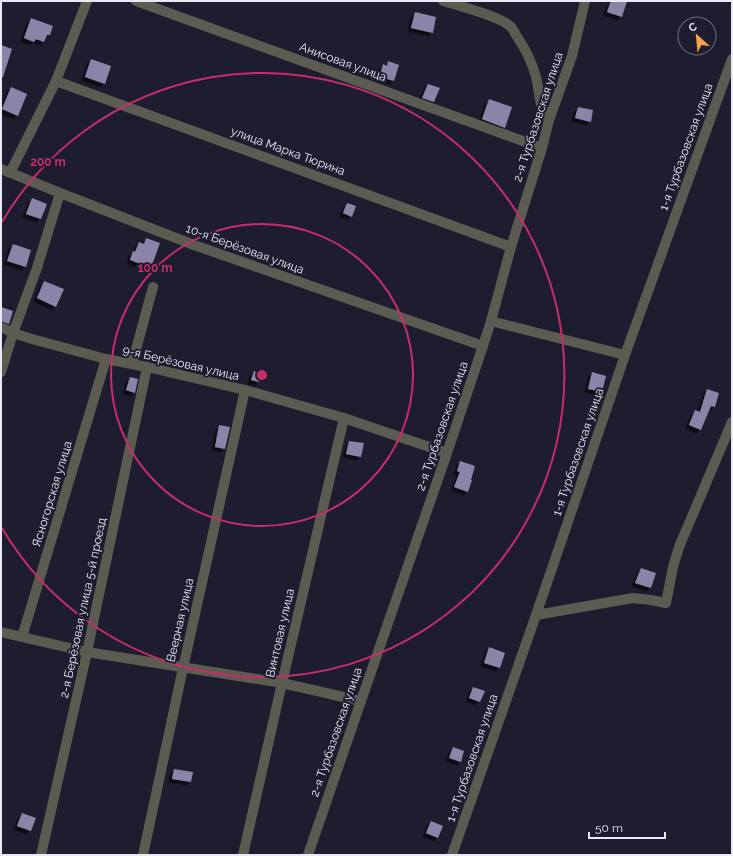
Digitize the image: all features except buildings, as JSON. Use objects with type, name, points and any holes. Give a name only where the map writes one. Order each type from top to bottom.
[{"type":"street","points":[[5,171],[56,81],[87,1]]},
{"type":"street","name":"Анисовая улица","points":[[136,1],[542,148]]},
{"type":"street","points":[[443,1],[502,21],[511,27],[530,59],[536,77],[541,106],[544,114],[549,120]]},
{"type":"street","name":"2-я Турбазовская улица","points":[[308,855],[448,453],[483,346],[549,120],[572,56],[585,1]]},
{"type":"street","name":"1-я Турбазовская улица","points":[[452,855],[625,355],[732,59]]},
{"type":"street","name":"улица Марка Тюрина","points":[[56,81],[511,247]]},
{"type":"street","name":"10-я Берёзовая улица","points":[[5,171],[194,245],[483,346]]},
{"type":"street","points":[[1,372],[13,333],[37,268],[60,193]]},
{"type":"street","points":[[132,364],[153,287]]},
{"type":"street","points":[[491,321],[625,355]]},
{"type":"street","name":"9-я Берёзовая улица","points":[[1,327],[13,333],[106,359],[147,366],[245,390],[344,418],[448,453]]},
{"type":"street","name":"Ясногорская улица","points":[[22,637],[106,359]]},
{"type":"street","name":"2-я Берёзовая улица 5-й проезд","points":[[41,855],[87,652],[147,366]]},
{"type":"street","name":"Веерная улица","points":[[142,855],[245,390]]},
{"type":"street","name":"Винтовая улица","points":[[243,855],[344,418]]},
{"type":"street","points":[[536,615],[633,598],[666,603],[673,567],[679,547],[732,422]]},
{"type":"street","points":[[1,632],[87,652],[282,683],[361,701]]}]
